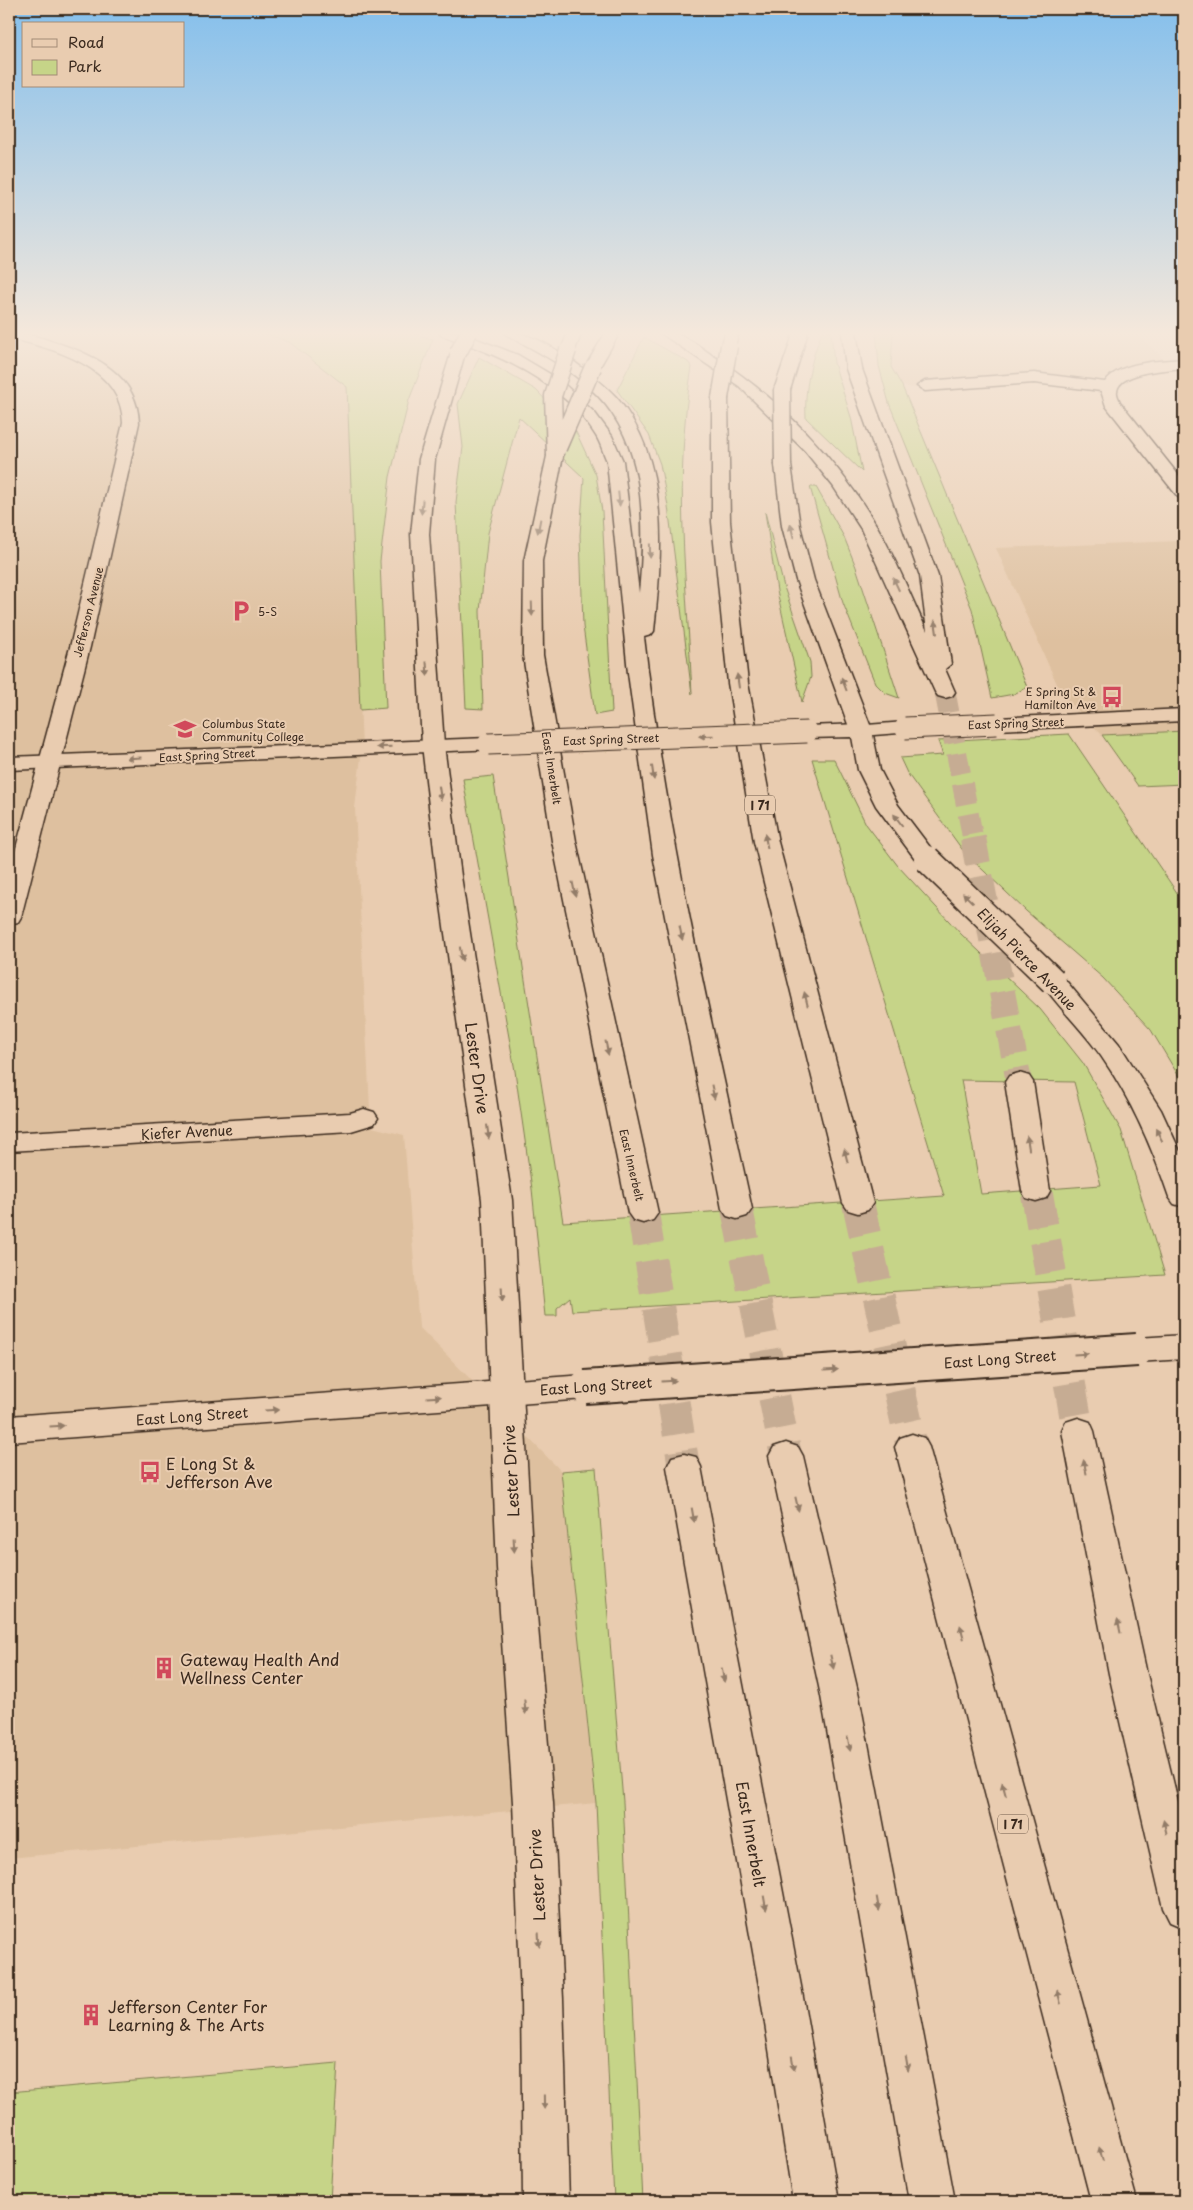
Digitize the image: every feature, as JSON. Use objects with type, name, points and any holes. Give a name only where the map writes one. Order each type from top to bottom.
[{"type":"main road","name":"Jefferson Avenue","points":[[9,917],[108,532],[128,435]]},
{"type":"main road","name":"Lester Drive","points":[[434,435],[427,459],[420,534],[433,745],[449,876],[497,1200],[515,1568],[534,1813],[542,1999],[546,2201]]},
{"type":"main road","points":[[554,435],[555,456]]},
{"type":"main road","name":"East Innerbelt","points":[[564,435],[555,456],[533,561],[533,654],[564,841],[643,1213]]},
{"type":"main road","points":[[603,435],[615,460],[638,673],[665,855],[737,1210]]},
{"type":"main road","points":[[632,435],[643,465],[649,497],[651,579],[638,673]]},
{"type":"main road","name":"I 71","points":[[720,435],[721,522],[738,683],[766,842],[858,1203]]},
{"type":"main road","name":"Elijah Pierce Avenue","points":[[783,435],[783,465],[791,526],[805,580],[861,730],[869,770],[887,806],[927,859],[1053,981],[1097,1032],[1138,1095],[1170,1157],[1184,1196]]},
{"type":"main road","points":[[798,435],[840,483],[865,521],[945,692],[929,576],[878,435]]},
{"type":"main road","points":[[1138,435],[1184,493]]},
{"type":"main road","name":"East Spring Street","points":[[9,764],[433,745],[861,730],[1184,715]]},
{"type":"main road","points":[[1019,1082],[1036,1191]]},
{"type":"main road","name":"Kiefer Avenue","points":[[9,1142],[351,1122],[364,1118]]},
{"type":"main road","name":"East Long Street","points":[[9,1429],[506,1392],[1184,1348]]},
{"type":"main road","points":[[1078,1431],[1128,1674],[1184,1908]]},
{"type":"main road","name":"I 71","points":[[912,1447],[1114,2201]]},
{"type":"main road","points":[[786,1456],[840,1696],[932,2201]]},
{"type":"main road","name":"East Innerbelt","points":[[684,1467],[780,1986],[816,2201]]},
{"type":"shaded area","points":[[9,435],[349,435],[362,748],[355,808],[370,1109],[369,1114],[352,1122],[404,1135],[419,1327],[561,1471],[596,1803],[9,1858]]},
{"type":"shaded area","points":[[1180,541],[1184,547],[1184,731],[1102,735],[1061,693],[996,548]]},
{"type":"green space","points":[[349,435],[400,435],[390,477],[380,561],[386,708],[360,710]]},
{"type":"green space","points":[[462,435],[514,435],[488,533],[480,611],[483,709],[466,708],[456,502],[463,447]]},
{"type":"green space","points":[[538,435],[577,435],[596,475],[602,511],[612,712],[595,715],[583,626],[580,535],[584,478]]},
{"type":"green space","points":[[649,435],[684,435],[683,530],[692,694],[668,506],[660,464]]},
{"type":"green space","points":[[824,435],[855,435],[862,472]]},
{"type":"green space","points":[[902,435],[922,435],[1027,687],[1014,694],[992,698],[972,609]]},
{"type":"green space","points":[[810,487],[816,487],[844,537],[856,567],[899,698],[885,693],[875,683],[843,603]]},
{"type":"green space","points":[[765,512],[784,587],[810,662],[811,677],[802,702],[777,591]]},
{"type":"green space","points":[[1184,731],[1184,784],[1138,786],[1102,735]]},
{"type":"green space","points":[[1069,734],[1184,903],[1184,1085],[1151,1030],[1103,978],[1026,911],[964,852],[907,773],[900,758],[943,755],[938,741]]},
{"type":"green space","points":[[812,759],[834,759],[866,824],[898,866],[961,934],[1040,1009],[1083,1063],[1121,1130],[1165,1275],[572,1311],[570,1297],[557,1308],[557,1316],[545,1316],[532,1189],[515,1071],[463,779],[493,776],[563,1222],[944,1196]],"holes":[[[961,1080],[1074,1082],[1101,1185],[981,1194]]]},
{"type":"green space","points":[[596,1468],[623,1802],[643,2201],[614,2201],[596,1803],[561,1471]]},
{"type":"green space","points":[[338,2063],[330,2201],[9,2201],[9,2092]]},
{"type":"tunnel","points":[[945,692],[973,839]]},
{"type":"tunnel","points":[[973,838],[1019,1082]]},
{"type":"tunnel","points":[[1036,1191],[1037,1196]]},
{"type":"tunnel","points":[[1037,1194],[1078,1431]]},
{"type":"tunnel","points":[[858,1203],[912,1447]]},
{"type":"tunnel","points":[[737,1209],[786,1456]]},
{"type":"tunnel","points":[[643,1213],[684,1467]]},
{"type":"place","name":"5-S","points":[[241,611]]},
{"type":"place","name":"E Spring St & Hamilton Ave","points":[[1112,697]]},
{"type":"place","name":"Columbus State Community College","points":[[185,729]]},
{"type":"place","name":"E Long St & Jefferson Ave","points":[[150,1472]]},
{"type":"place","name":"Gateway Health And Wellness Center","points":[[164,1668]]},
{"type":"place","name":"Jefferson Center For Learning & The Arts","points":[[91,2015]]}]
